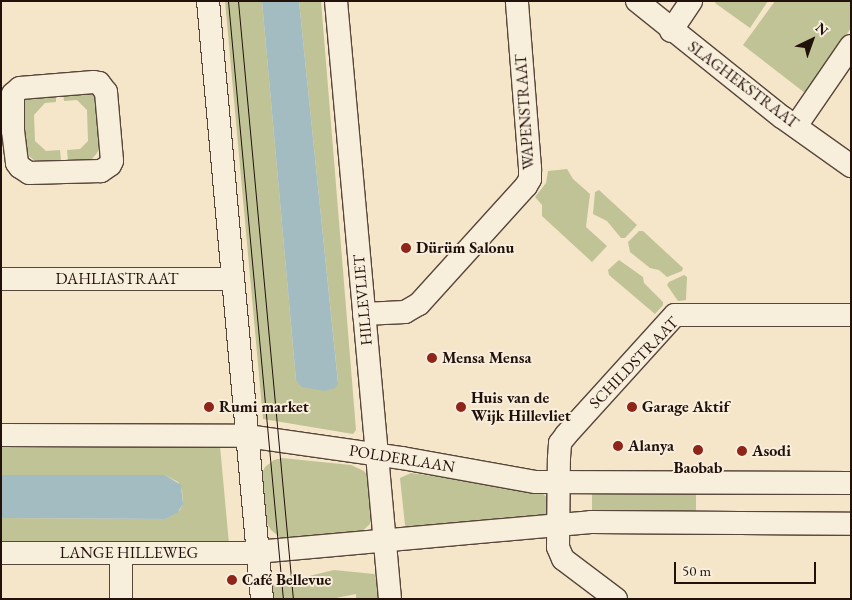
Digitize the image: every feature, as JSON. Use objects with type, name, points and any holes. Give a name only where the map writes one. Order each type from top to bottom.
[{"type":"street","points":[[208,1],[262,599]]},
{"type":"street","name":"HILLEVLIET","points":[[336,1],[390,599]]},
{"type":"street","name":"WAPENSTRAAT","points":[[364,314],[405,312],[419,304],[526,186],[530,179],[517,1]]},
{"type":"street","name":"SLAGHEKSTRAAT","points":[[637,1],[671,30],[851,166]]},
{"type":"street","points":[[671,30],[691,1]]},
{"type":"street","points":[[796,126],[851,46]]},
{"type":"street","points":[[99,83],[106,92],[112,161],[106,169],[101,170],[29,173],[17,163],[7,131],[11,97],[20,88],[99,83]]},
{"type":"street","name":"DAHLIASTRAAT","points":[[1,279],[233,279]]},
{"type":"street","name":"SCHILDSTRAAT","points":[[558,482],[560,443],[675,315],[851,315]]},
{"type":"street","points":[[1,435],[247,436]]},
{"type":"street","name":"POLDERLAAN","points":[[247,436],[377,455],[536,482],[851,483]]},
{"type":"street","points":[[558,482],[558,547],[563,558],[616,599]]},
{"type":"street","points":[[257,552],[591,522],[851,524]]},
{"type":"street","name":"LANGE HILLEWEG","points":[[1,553],[257,552]]},
{"type":"street","points":[[121,554],[121,599]]},
{"type":"green space","points":[[225,1],[262,1],[296,380],[338,382],[299,1],[321,1],[356,430],[353,434],[263,419]]},
{"type":"green space","points":[[717,1],[768,1],[750,28],[715,3]]},
{"type":"green space","points":[[775,1],[851,1],[851,28],[805,93],[743,45]]},
{"type":"green space","points":[[87,90],[98,99],[101,148],[92,159],[68,160],[67,150],[80,149],[88,141],[87,110],[77,100],[64,101],[63,91]]},
{"type":"green space","points":[[56,91],[56,102],[45,103],[34,115],[35,141],[46,151],[60,150],[61,160],[36,162],[22,150],[20,104],[29,93]]},
{"type":"green space","points":[[567,169],[573,179],[590,194],[586,227],[607,246],[592,262],[542,216],[542,205],[535,197],[546,183],[548,171]]},
{"type":"green space","points":[[599,190],[637,225],[625,238],[621,238],[607,221],[593,214],[595,192]]},
{"type":"green space","points":[[639,231],[643,231],[683,268],[682,271],[667,277],[659,270],[650,268],[630,252],[628,242]]},
{"type":"green space","points":[[619,260],[643,277],[644,283],[663,302],[663,305],[655,314],[609,275],[608,270]]},
{"type":"green space","points":[[684,275],[687,277],[686,300],[678,301],[667,285],[669,282]]},
{"type":"green space","points":[[1,444],[220,446],[229,544],[1,547],[1,518],[166,519],[180,510],[183,503],[182,490],[178,482],[165,475],[1,475]]},
{"type":"green space","points":[[282,458],[351,465],[364,471],[370,479],[372,520],[369,525],[359,534],[283,540],[271,530],[264,519],[260,478],[265,467],[274,460]]},
{"type":"green space","points":[[411,473],[540,491],[552,502],[548,519],[414,532],[405,525],[400,478]]},
{"type":"green space","points":[[592,487],[696,487],[696,517],[592,517]]},
{"type":"green space","points":[[334,570],[374,574],[377,577],[379,599],[356,599],[356,594],[331,599],[274,599],[272,585]]},
{"type":"water","points":[[262,1],[299,1],[338,383],[335,388],[325,391],[302,387],[296,380]]},
{"type":"water","points":[[1,475],[165,475],[181,485],[183,504],[178,512],[166,519],[1,518]]},
{"type":"tram line","points":[[228,1],[283,599]]},
{"type":"tram line","points":[[238,1],[293,599]]},
{"type":"place","name":"Dürüm Salonu","points":[[406,248]]},
{"type":"place","name":"Mensa Mensa","points":[[432,358]]},
{"type":"place","name":"Rumi market","points":[[209,407]]},
{"type":"place","name":"Huis van de Wijk Hillevliet","points":[[461,407]]},
{"type":"place","name":"Garage Aktif","points":[[632,407]]},
{"type":"place","name":"Alanya","points":[[618,446]]},
{"type":"place","name":"Baobab","points":[[698,450]]},
{"type":"place","name":"Asodi","points":[[742,451]]},
{"type":"place","name":"Café Bellevue","points":[[232,580]]}]
